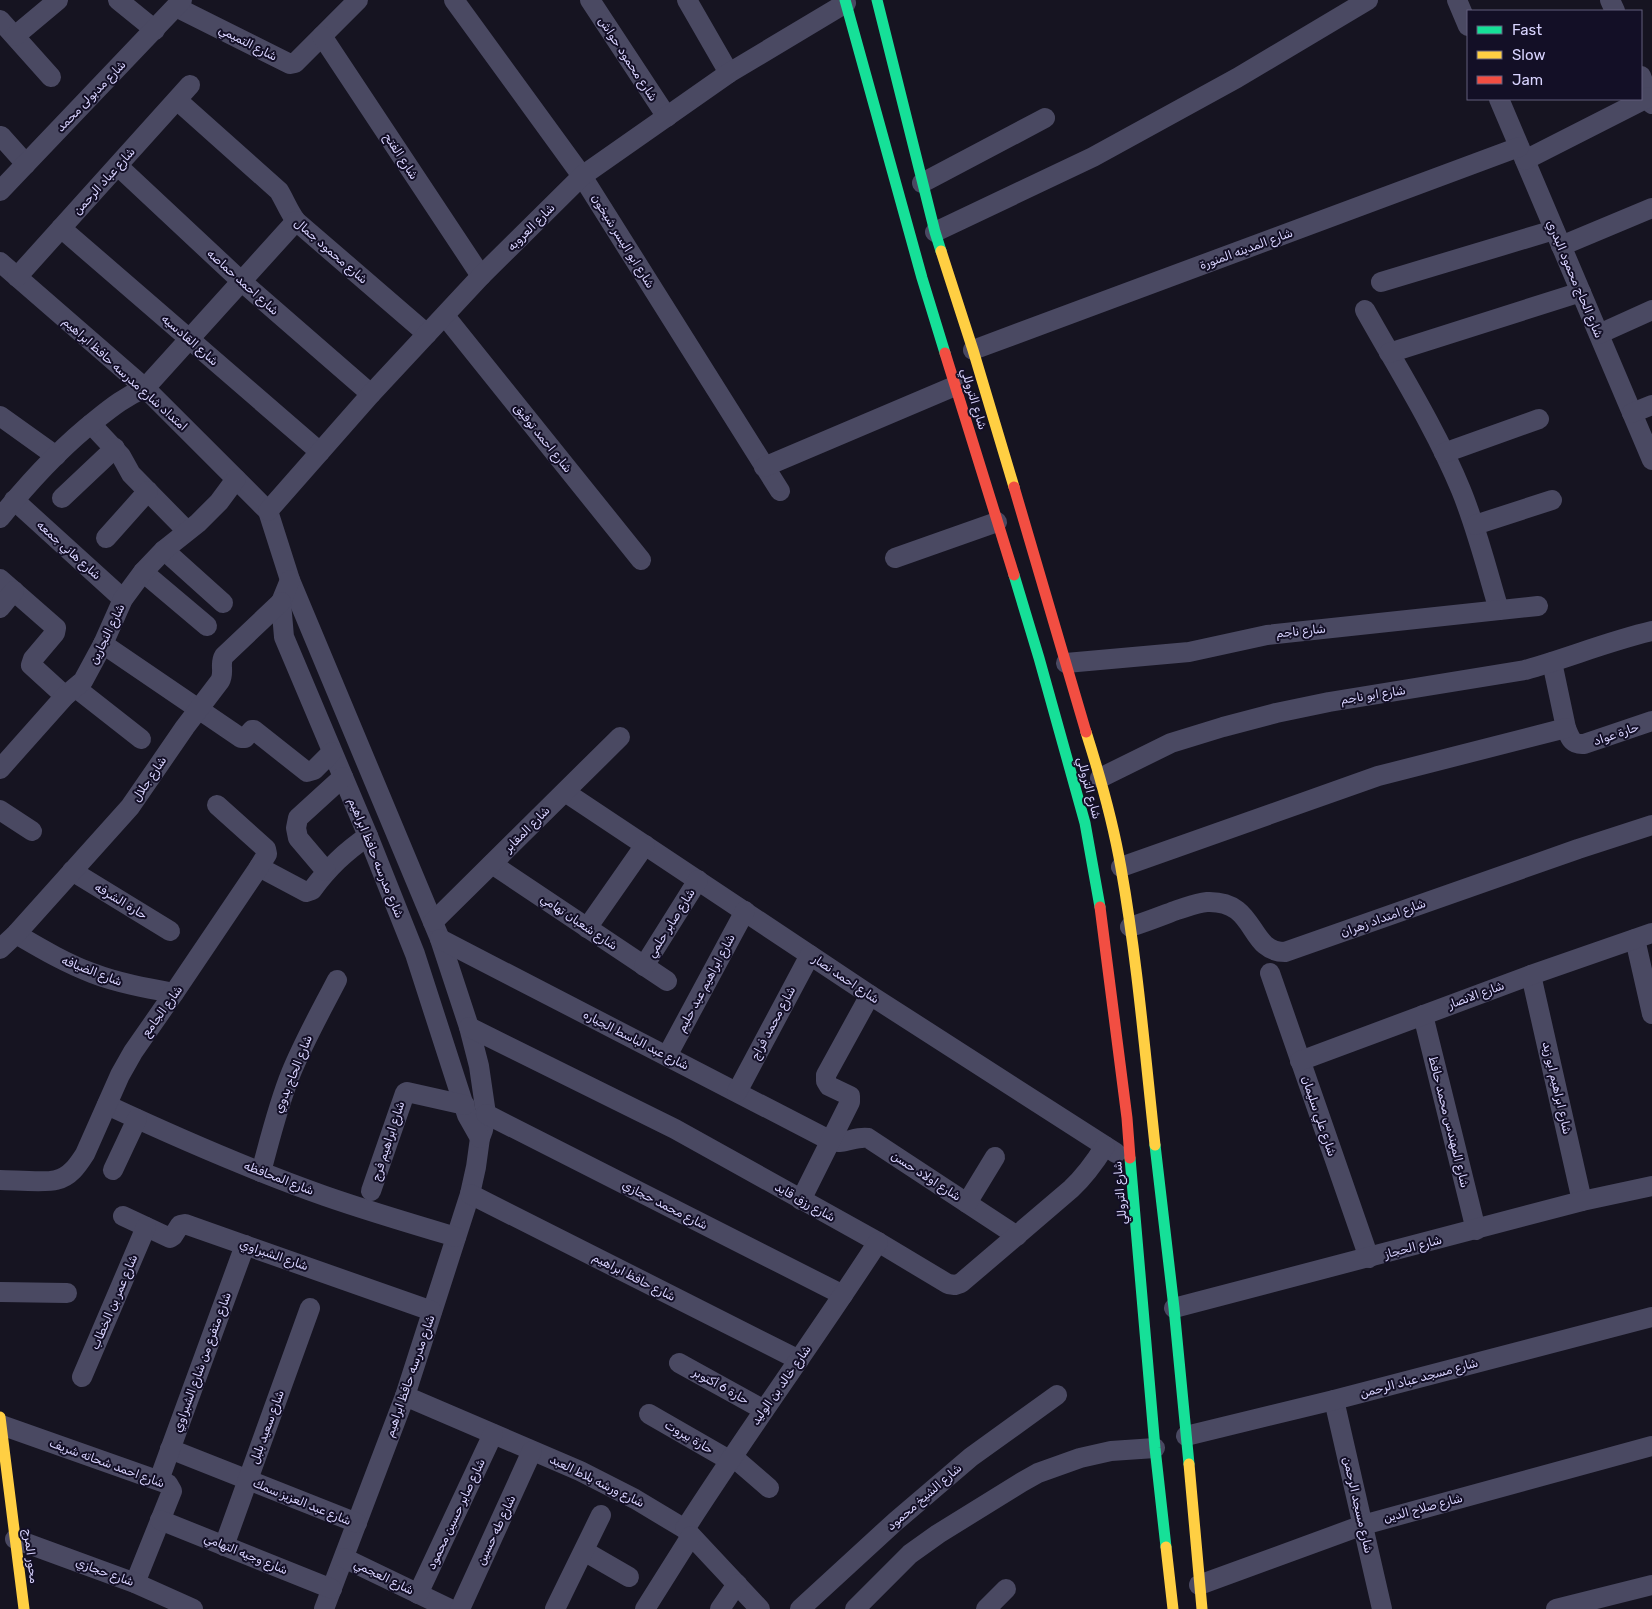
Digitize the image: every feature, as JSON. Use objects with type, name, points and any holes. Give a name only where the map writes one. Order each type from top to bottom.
[{"type":"street","points":[[14,36],[58,0]]},
{"type":"street","points":[[118,0],[155,30]]},
{"type":"street","name":"شارع التميمي","points":[[179,4],[290,64],[295,63],[358,0]]},
{"type":"street","name":"شارع ابو اليسر شيخون","points":[[454,0],[582,176],[780,491]]},
{"type":"street","name":"شارع محمود حواش","points":[[590,0],[667,117]]},
{"type":"street","points":[[687,0],[729,73]]},
{"type":"street","name":"شارع التروللي","points":[[877,0],[935,232],[973,350],[1100,778],[1120,867],[1130,927],[1174,1308],[1202,1609]]},
{"type":"street","points":[[935,232],[1094,157],[1237,78],[1368,0]]},
{"type":"street","points":[[1457,0],[1467,24]]},
{"type":"street","name":"شارع العروبه","points":[[268,511],[371,394],[481,276],[582,176],[729,73],[845,2]]},
{"type":"street","name":"شارع التروللي","points":[[845,2],[922,278],[1039,658],[1085,823],[1103,923],[1127,1118],[1155,1448],[1173,1609]]},
{"type":"street","name":"شارع مدبولى محمد","points":[[0,191],[179,4]]},
{"type":"street","points":[[0,20],[51,77]]},
{"type":"street","name":"شارع الفتح","points":[[322,36],[481,276]]},
{"type":"street","points":[[1642,78],[1651,101]]},
{"type":"street","name":"شارع عباد الرحمن","points":[[17,277],[184,92]]},
{"type":"street","name":"شارع محمود جمال","points":[[184,92],[279,191],[289,212],[296,221],[427,334]]},
{"type":"street","name":"شارع الحاج محمود البدري","points":[[1499,100],[1652,460]]},
{"type":"street","name":"شارع المدينه المنورة","points":[[973,350],[1522,154],[1651,101]]},
{"type":"street","points":[[922,183],[1045,118]]},
{"type":"street","points":[[1,136],[26,164]]},
{"type":"street","name":"شارع احمد حماصه","points":[[118,166],[241,282],[371,394]]},
{"type":"street","points":[[1381,282],[1558,238],[1652,208]]},
{"type":"street","points":[[0,518],[24,488],[70,440],[122,399],[145,388],[296,221]]},
{"type":"street","name":"شارع القادسيه","points":[[61,228],[320,452]]},
{"type":"street","name":"امتداد شارع مدرسه حافظ ابراهيم","points":[[0,262],[145,388],[268,511]]},
{"type":"street","points":[[1389,353],[1581,292]]},
{"type":"street","points":[[1364,310],[1423,412],[1461,489],[1475,525],[1499,610]]},
{"type":"street","points":[[1599,334],[1652,310]]},
{"type":"street","name":"شارع احمد توفيق","points":[[445,316],[641,560]]},
{"type":"street","points":[[764,466],[955,386]]},
{"type":"street","points":[[1632,412],[1652,405]]},
{"type":"street","points":[[0,416],[56,456]]},
{"type":"street","points":[[1444,453],[1539,419]]},
{"type":"street","points":[[91,424],[115,448],[131,474],[187,531]]},
{"type":"street","points":[[62,498],[115,448]]},
{"type":"street","name":"شارع النجارين","points":[[0,769],[83,681],[103,644],[123,599],[143,572],[164,550],[219,502],[236,479]]},
{"type":"street","points":[[106,538],[148,491]]},
{"type":"street","name":"شارع هاني جمعه","points":[[14,500],[123,599]]},
{"type":"street","points":[[1475,525],[1552,500]]},
{"type":"street","name":"شارع مدرسه حافظ ابراهيم","points":[[268,511],[290,580],[437,930],[469,1027],[479,1066],[486,1114],[470,1194],[405,1396],[324,1609]]},
{"type":"street","points":[[896,558],[997,522]]},
{"type":"street","points":[[164,550],[223,603]]},
{"type":"street","points":[[143,572],[207,626]]},
{"type":"street","name":"شارع مدرسه حافظ ابراهيم","points":[[290,580],[281,602],[284,637],[368,836],[415,954],[470,1121],[480,1138]]},
{"type":"street","points":[[0,608],[7,585],[56,628],[56,633],[33,659],[31,665],[141,738]]},
{"type":"street","name":"شارع جلال","points":[[0,949],[16,934],[130,807],[222,677],[221,662],[224,656],[281,602]]},
{"type":"street","name":"شارع ناجم","points":[[1066,664],[1189,652],[1267,635],[1538,606]]},
{"type":"street","name":"شارع ابو ناجم","points":[[1100,778],[1171,743],[1267,715],[1329,702],[1525,670],[1652,631]]},
{"type":"street","points":[[103,644],[241,738],[245,738],[254,730],[307,772],[314,770],[332,752]]},
{"type":"street","points":[[1120,867],[1378,776],[1566,728],[1552,662]]},
{"type":"street","name":"حارة عواد","points":[[1566,728],[1574,742],[1584,744],[1652,722]]},
{"type":"street","name":"شارع المقابر","points":[[437,930],[492,864],[620,737]]},
{"type":"street","points":[[326,871],[298,838],[296,828],[298,818],[343,777]]},
{"type":"street","name":"شارع احمد نصار","points":[[565,792],[870,995],[1131,1162]]},
{"type":"street","name":"شارع الجامع","points":[[0,1180],[55,1181],[68,1175],[78,1166],[120,1075],[133,1052],[267,854],[266,849],[217,805]]},
{"type":"street","points":[[0,810],[32,831]]},
{"type":"street","name":"شارع امتداد زهران","points":[[1130,927],[1195,904],[1216,902],[1235,908],[1245,916],[1263,944],[1272,950],[1285,952],[1652,824]]},
{"type":"street","points":[[259,867],[306,892],[312,890],[326,871],[345,852],[368,836]]},
{"type":"street","points":[[587,928],[645,845]]},
{"type":"street","name":"شارع شعبان تهامي","points":[[492,864],[666,981]]},
{"type":"street","name":"حارة الشرفه","points":[[72,871],[170,931]]},
{"type":"street","name":"شارع صابر حلمي","points":[[644,966],[698,880]]},
{"type":"street","name":"شارع ابراهيم عبد حليم","points":[[667,1056],[745,911]]},
{"type":"street","name":"شارع عبد الباسط الجياره","points":[[437,930],[667,1056],[831,1141]]},
{"type":"street","name":"شارع الضيافه","points":[[16,934],[53,956],[92,973],[132,985],[174,993]]},
{"type":"street","points":[[1643,936],[1652,1014]]},
{"type":"street","name":"شارع الانصار","points":[[1300,1061],[1531,975],[1643,936]]},
{"type":"street","name":"شارع محمد فراج","points":[[737,1092],[810,955]]},
{"type":"street","name":"شارع علي سليمان","points":[[1270,973],[1369,1258]]},
{"type":"street","name":"شارع ابراهيم ابو زيد","points":[[1531,975],[1582,1202]]},
{"type":"street","name":"شارع الحاج بدوي","points":[[261,1172],[274,1122],[291,1073],[337,980]]},
{"type":"street","points":[[802,1200],[851,1099],[850,1096],[829,1086],[826,1081],[826,1075],[870,995]]},
{"type":"street","name":"شارع المهندس محمد حافظ","points":[[1423,1015],[1476,1230]]},
{"type":"street","name":"شارع رزق قايد","points":[[469,1027],[675,1129],[878,1242],[948,1284],[955,1285],[961,1283],[1017,1236],[1084,1176],[1105,1146]]},
{"type":"street","name":"شارع ابراهيم فرج","points":[[371,1191],[404,1093],[409,1092],[465,1105]]},
{"type":"street","name":"شارع المحافظه","points":[[107,1105],[261,1172],[334,1199],[456,1237]]},
{"type":"street","name":"شارع محمد حجازي","points":[[486,1114],[843,1295]]},
{"type":"street","points":[[113,1170],[137,1119]]},
{"type":"street","name":"شارع اولاد حسن","points":[[831,1141],[843,1142],[855,1138],[868,1138],[1017,1236]]},
{"type":"street","points":[[967,1203],[995,1157]]},
{"type":"street","name":"شارع الحجاز","points":[[1174,1308],[1582,1202],[1652,1186]]},
{"type":"street","name":"شارع حافظ ابراهيم","points":[[470,1194],[799,1360]]},
{"type":"street","name":"شارع الشبراوي","points":[[123,1216],[170,1238],[174,1236],[180,1225],[184,1224],[432,1311]]},
{"type":"street","name":"شارع عمر بن الخطاب","points":[[82,1377],[146,1226]]},
{"type":"street","name":"شارع خالد بن الوليد","points":[[645,1609],[730,1458],[799,1360],[878,1242]]},
{"type":"street","name":"شارع متفرع من شارع الشبراوي","points":[[159,1480],[244,1245]]},
{"type":"street","points":[[0,1292],[67,1292]]},
{"type":"street","name":"شارع سعيد بلبل","points":[[224,1546],[310,1308]]},
{"type":"street","name":"شارع مسجد عباد الرحمن","points":[[1186,1436],[1334,1400],[1652,1317]]},
{"type":"street","name":"حارة 6 أكتوبر","points":[[679,1363],[764,1410]]},
{"type":"street","name":"شارع الشيخ محمود","points":[[800,1609],[896,1521],[971,1456],[1057,1394]]},
{"type":"street","name":"شارع ورشه بلاط العبد","points":[[405,1396],[580,1471],[635,1499],[688,1532],[760,1609]]},
{"type":"street","name":"شارع مسجد الرحمن","points":[[1334,1400],[1382,1609]]},
{"type":"street","name":"حارة بيروت","points":[[649,1414],[730,1458],[769,1488]]},
{"type":"street","name":"شارع احمد شحاته شريف","points":[[1,1421],[159,1480],[171,1487],[172,1491],[135,1583]]},
{"type":"street","name":"محور المرج","points":[[1,1421],[24,1609]]},
{"type":"street","name":"شارع صابر حسين محمود","points":[[418,1594],[493,1434]]},
{"type":"street","name":"شارع صلاح الدين","points":[[1199,1584],[1363,1525],[1652,1446]]},
{"type":"street","points":[[855,1609],[910,1554],[938,1534],[1038,1473],[1080,1458],[1111,1452],[1155,1448]]},
{"type":"street","name":"شارع عبد العزيز سمك","points":[[170,1449],[357,1524]]},
{"type":"street","name":"شارع طه حسين","points":[[460,1609],[532,1451]]},
{"type":"street","points":[[556,1609],[601,1515]]},
{"type":"street","name":"شارع وجيه التهامي","points":[[160,1520],[332,1589]]},
{"type":"street","name":"شارع حجازي","points":[[16,1539],[135,1583],[192,1609]]},
{"type":"street","points":[[584,1551],[629,1577]]},
{"type":"street","name":"شارع العجمي","points":[[344,1558],[450,1609]]},
{"type":"street","points":[[720,1609],[737,1584]]},
{"type":"street","points":[[1556,1609],[1652,1585]]},
{"type":"street","points":[[986,1609],[1006,1589]]},
{"type":"traffic: fast","points":[[845,0],[922,278],[945,353]]},
{"type":"traffic: fast","points":[[877,0],[941,251]]},
{"type":"traffic: fast","points":[[1014,575],[1085,823],[1100,907]]},
{"type":"traffic: fast","points":[[1155,1145],[1174,1308],[1189,1464]]},
{"type":"traffic: fast","points":[[1130,1158],[1155,1448],[1166,1547]]},
{"type":"traffic: slow","points":[[941,251],[1014,487]]},
{"type":"traffic: slow","points":[[1086,732],[1106,799],[1127,902],[1155,1145]]},
{"type":"traffic: slow","points":[[0,1417],[24,1609]]},
{"type":"traffic: slow","points":[[1189,1464],[1202,1609]]},
{"type":"traffic: slow","points":[[1166,1547],[1173,1609]]},
{"type":"traffic: jam","points":[[945,353],[1014,575]]},
{"type":"traffic: jam","points":[[1014,487],[1086,732]]},
{"type":"traffic: jam","points":[[1100,907],[1127,1118],[1130,1158]]}]
